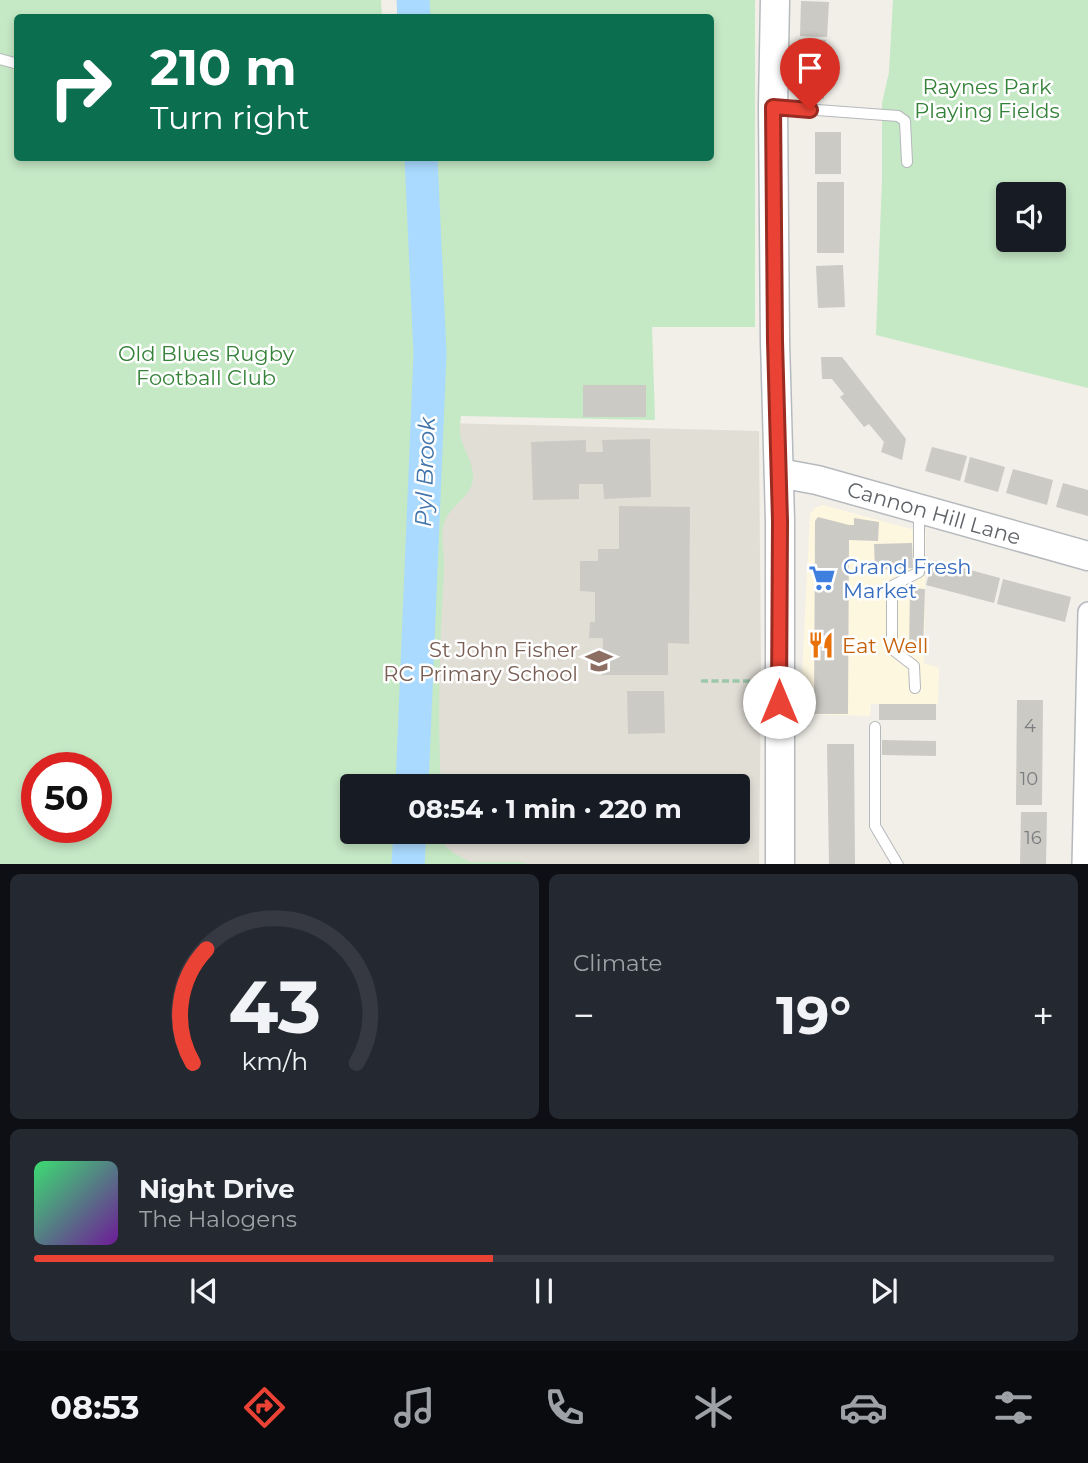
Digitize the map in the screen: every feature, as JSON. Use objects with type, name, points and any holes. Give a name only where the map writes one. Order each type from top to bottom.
[{"type":"main road","points":[[775,0],[773,107],[780,521],[780,864]]},
{"type":"main road","name":"Cannon Hill Lane","points":[[779,472],[817,480],[1088,556]]},
{"type":"street","points":[[1082,864],[1088,612]]},
{"type":"lane","points":[[773,107],[898,116],[905,121],[907,162]]},
{"type":"lane","points":[[915,688],[914,666],[892,649],[892,586],[919,572],[919,509]]},
{"type":"lane","points":[[875,727],[875,826],[898,864]]},
{"type":"path","points":[[701,681],[779,682]]},
{"type":"shaded area","name":"St John Fisher RC Primary School","points":[[445,423],[759,431],[759,864],[431,864],[432,844],[750,844],[750,774],[434,774]]},
{"type":"shaded area","points":[[823,505],[926,533],[924,663],[939,668],[938,704],[871,704],[870,716],[800,714],[810,514]]},
{"type":"green space","name":"Old Blues Rugby Football Club","points":[[0,0],[381,0],[382,14],[14,14],[14,161],[714,161],[714,14],[397,14],[397,0],[755,0],[755,327],[652,327],[655,420],[461,416],[460,435],[472,468],[473,479],[468,492],[449,514],[443,528],[439,705],[441,774],[340,774],[340,844],[443,844],[470,862],[528,864],[0,864]]},
{"type":"green space","name":"Raynes Park Playing Fields","points":[[893,0],[1088,0],[1088,388],[876,335],[882,103],[889,72]]},
{"type":"building","points":[[801,1],[829,2],[827,37],[800,36]]},
{"type":"building","points":[[799,39],[826,40],[825,70],[798,69]]},
{"type":"building","points":[[798,70],[825,71],[824,99],[797,98]]},
{"type":"building","points":[[815,132],[841,132],[841,174],[815,174]]},
{"type":"building","points":[[817,182],[844,182],[844,253],[817,253]]},
{"type":"building","points":[[843,265],[845,307],[818,308],[816,266]]},
{"type":"building","points":[[821,357],[842,357],[906,439],[902,460],[881,452],[884,442],[869,424],[864,427],[840,397],[844,394],[832,379],[822,379]]},
{"type":"building","points":[[583,385],[646,385],[646,417],[583,417]]},
{"type":"building","points":[[650,439],[651,497],[604,499],[603,484],[579,484],[579,499],[533,500],[531,442],[586,440],[586,452],[603,452],[602,440]]},
{"type":"building","points":[[932,447],[967,456],[960,481],[925,471]]},
{"type":"building","points":[[970,457],[1005,467],[998,492],[964,482]]},
{"type":"building","points":[[1013,469],[1053,480],[1047,505],[1006,493]]},
{"type":"building","points":[[1063,483],[1088,490],[1088,516],[1056,507]]},
{"type":"building","points":[[619,506],[690,507],[689,644],[668,643],[668,675],[602,675],[603,638],[589,638],[590,622],[595,622],[595,592],[580,591],[580,561],[598,561],[598,549],[619,549]]},
{"type":"building","points":[[818,517],[849,525],[854,525],[854,518],[879,522],[878,541],[849,540],[848,714],[814,714],[815,521]]},
{"type":"building","points":[[912,543],[913,568],[875,570],[874,544]]},
{"type":"building","points":[[933,560],[1000,578],[994,603],[926,585]]},
{"type":"building","points":[[1003,579],[1071,597],[1065,622],[997,604]]},
{"type":"building","points":[[910,588],[925,589],[923,651],[909,651]]},
{"type":"building","points":[[627,691],[664,691],[665,733],[628,734]]},
{"type":"building","points":[[1017,700],[1043,700],[1042,805],[1016,805]]},
{"type":"building","points":[[879,704],[936,704],[936,720],[879,720]]},
{"type":"building","points":[[882,740],[936,741],[936,756],[882,755]]},
{"type":"building","points":[[827,744],[854,744],[855,864],[829,864]]},
{"type":"building","points":[[1021,812],[1047,812],[1046,864],[1020,864]]},
{"type":"waterway","name":"Pyl Brook","points":[[413,0],[414,14]]},
{"type":"waterway","name":"Pyl Brook","points":[[412,774],[430,354],[421,161]]},
{"type":"waterway","name":"Pyl Brook","points":[[408,864],[409,844]]},
{"type":"place","name":"Grand Fresh Market","points":[[822,578]]},
{"type":"place","name":"Eat Well","points":[[821,645]]},
{"type":"place","name":"St John Fisher RC Primary School","points":[[599,661]]},
{"type":"route","points":[[779,702],[780,521],[773,107],[810,110]]}]
